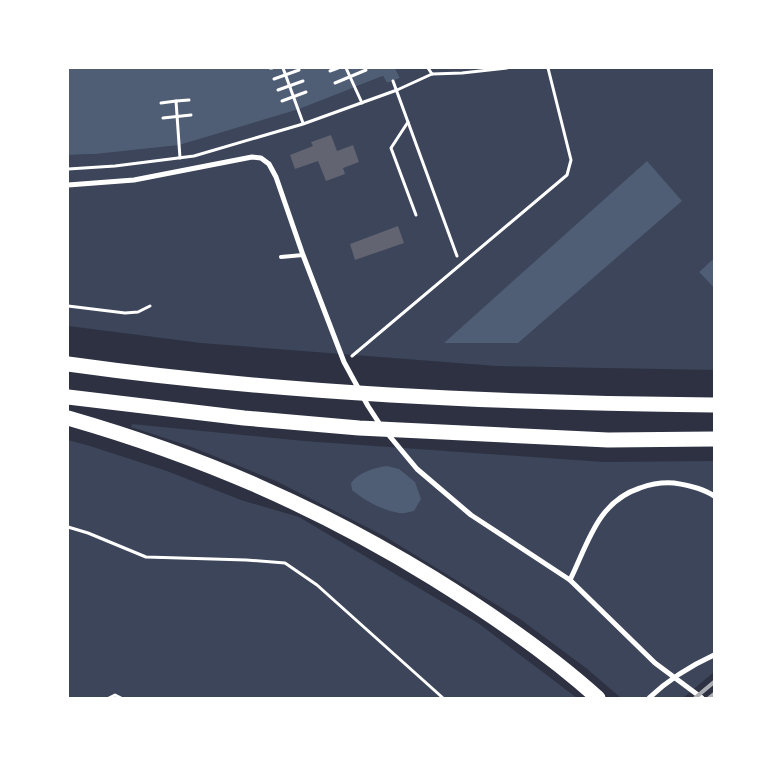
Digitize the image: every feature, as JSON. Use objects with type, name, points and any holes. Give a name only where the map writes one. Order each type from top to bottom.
[{"type":"highway","points":[[68,364],[178,378],[334,392],[484,400],[714,405]]},
{"type":"highway","points":[[68,397],[244,418],[359,428],[608,440],[714,439]]},
{"type":"highway","points":[[68,418],[196,460],[247,480],[356,533],[478,606],[530,642],[592,693]]},
{"type":"street","points":[[68,185],[134,180],[252,156],[261,158],[269,164],[276,177],[303,255],[344,362],[368,406],[396,445],[417,469],[471,515],[570,580],[656,663],[702,698]]},
{"type":"street","points":[[570,580],[597,522],[612,503],[623,495],[649,484],[664,482],[696,488],[714,496]]},
{"type":"street","points":[[649,698],[694,664],[714,655]]},
{"type":"lane","points":[[281,257],[303,255]]},
{"type":"path","points":[[283,68],[303,124]]},
{"type":"path","points":[[330,71],[338,68]]},
{"type":"path","points":[[346,68],[362,103]]},
{"type":"path","points":[[428,68],[432,74]]},
{"type":"path","points":[[432,74],[436,68]]},
{"type":"path","points":[[68,169],[115,166],[194,156],[303,124],[397,90],[432,74],[507,68]]},
{"type":"path","points":[[344,362],[567,175],[571,160],[548,68]]},
{"type":"path","points":[[274,79],[299,70]]},
{"type":"path","points":[[335,83],[366,70]]},
{"type":"path","points":[[278,90],[303,81]]},
{"type":"path","points":[[393,81],[457,256]]},
{"type":"path","points":[[282,101],[306,92]]},
{"type":"path","points":[[161,103],[189,100]]},
{"type":"path","points":[[176,101],[180,158]]},
{"type":"path","points":[[164,118],[191,114]]},
{"type":"path","points":[[408,122],[391,148],[416,215]]},
{"type":"path","points":[[68,306],[126,313],[138,312],[150,306]]},
{"type":"path","points":[[68,527],[88,533],[146,557],[285,563],[317,585],[443,698]]},
{"type":"path","points":[[109,698],[115,695],[121,698]]},
{"type":"shaded area","points":[[68,68],[395,68],[400,78],[387,83],[383,76],[299,109],[179,145],[68,155]]},
{"type":"shaded area","points":[[395,68],[714,68],[714,258],[699,272],[714,288],[714,370],[496,366],[201,343],[68,326],[68,155],[95,154],[356,87],[383,76],[387,83],[400,78]]},
{"type":"shaded area","points":[[647,161],[682,201],[518,343],[444,343]]},
{"type":"shaded area","points":[[714,258],[714,288],[699,272]]},
{"type":"shaded area","points":[[132,424],[304,441],[604,462],[714,461],[714,672],[683,698],[621,698],[586,668],[520,619],[384,536],[276,481],[189,446],[131,427]]},
{"type":"shaded area","points":[[68,440],[167,471],[241,500],[299,517],[478,623],[577,698],[68,698]]},
{"type":"shaded area","points":[[387,466],[399,469],[415,482],[421,499],[414,511],[401,513],[386,510],[362,498],[352,490],[351,483],[362,473]]},
{"type":"building","points":[[331,135],[337,151],[353,145],[359,162],[343,168],[345,174],[326,181],[318,161],[295,169],[290,155],[313,146],[311,142]]},
{"type":"building","points":[[398,226],[404,243],[355,260],[350,244]]},
{"type":"railway","points":[[695,698],[714,682]]},
{"type":"railway","points":[[709,698],[714,694]]}]
